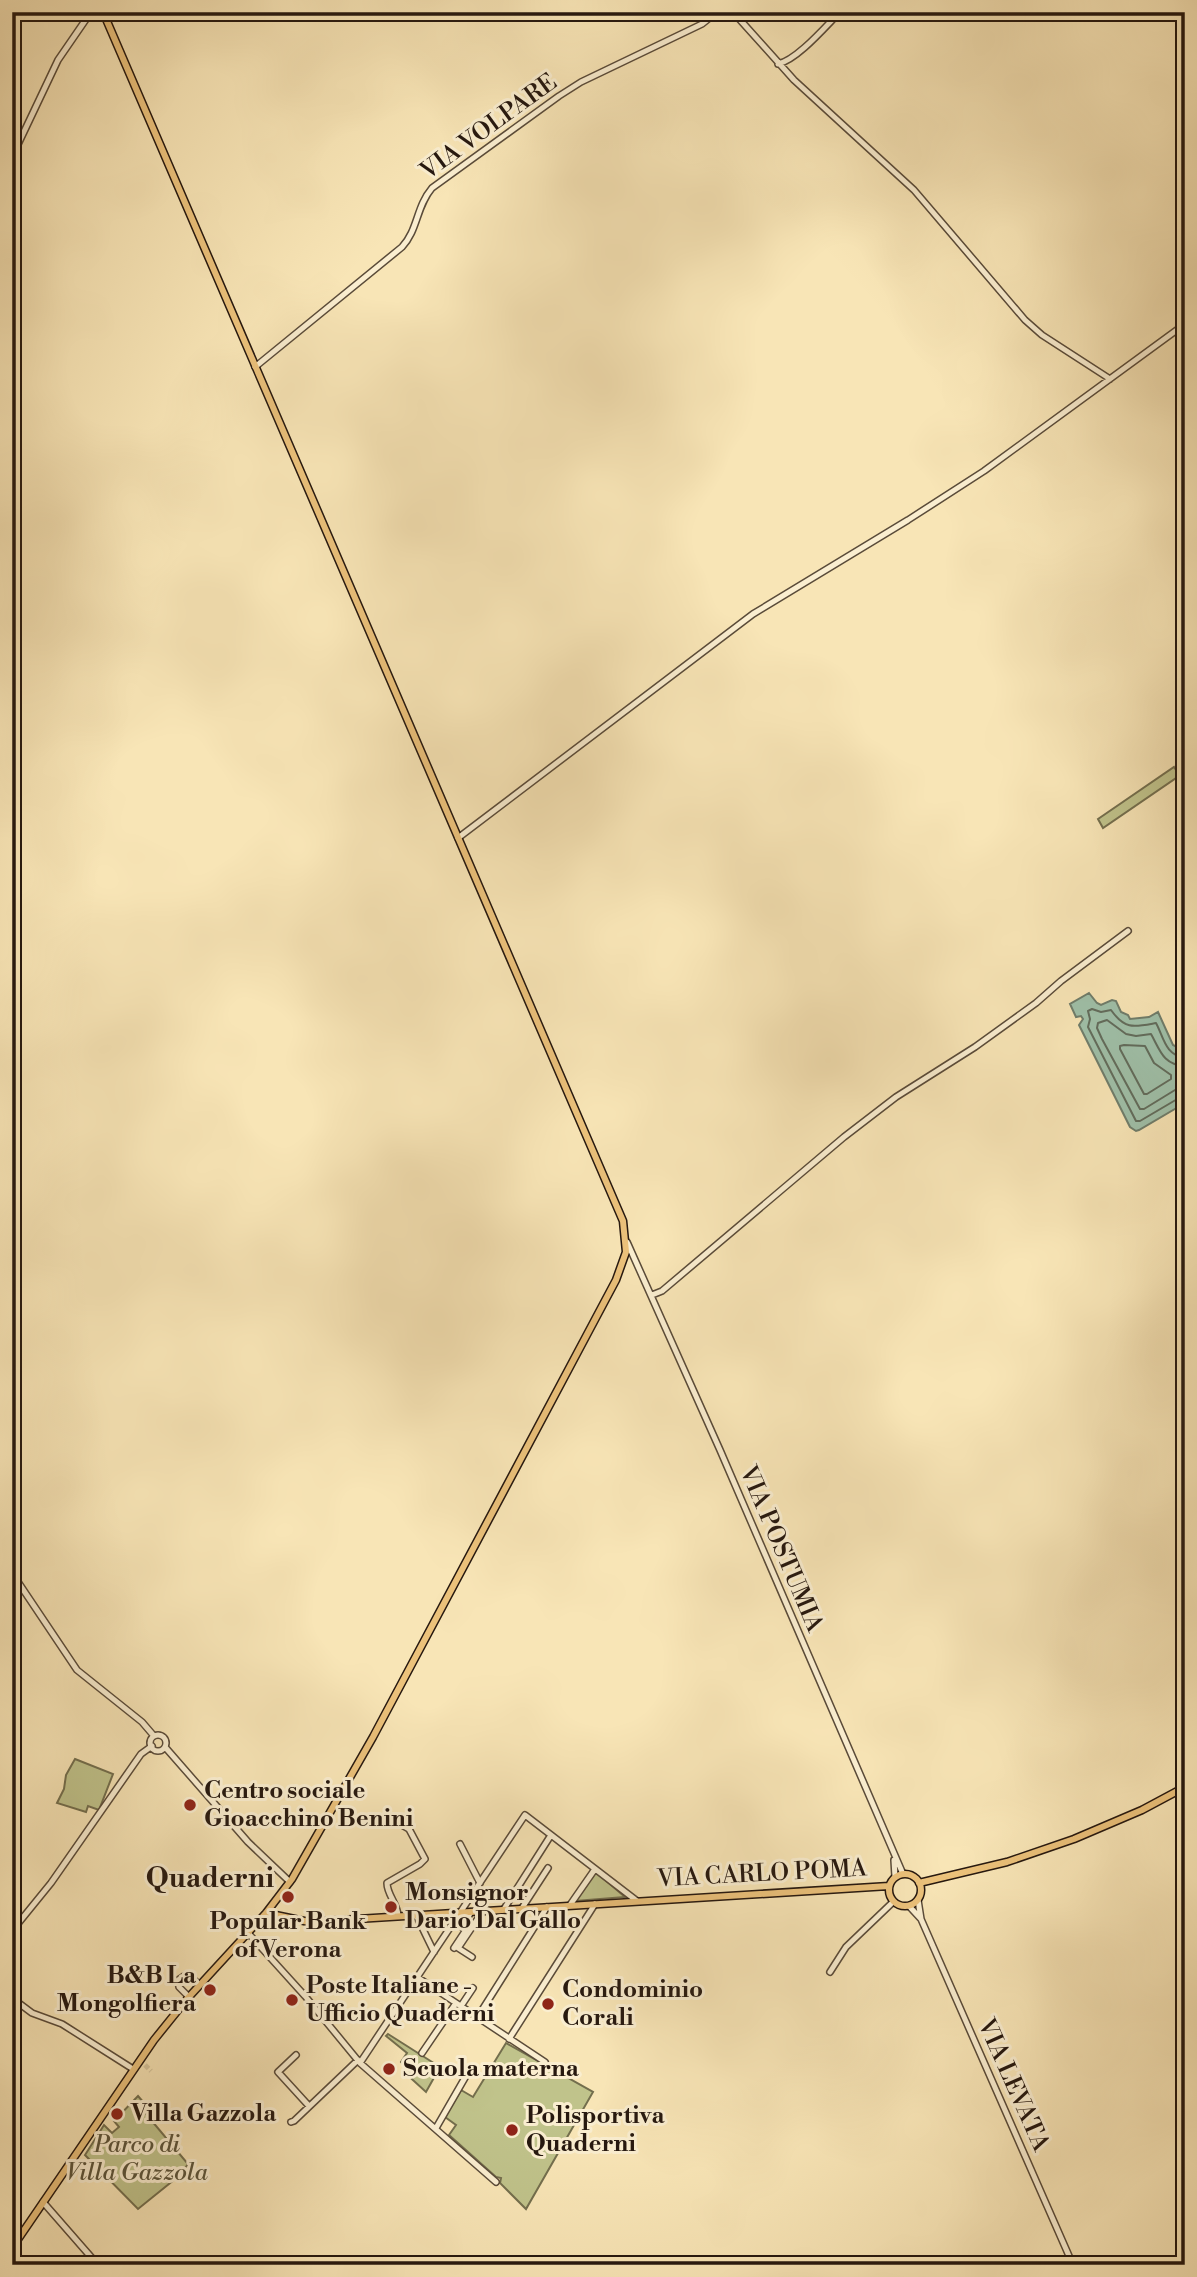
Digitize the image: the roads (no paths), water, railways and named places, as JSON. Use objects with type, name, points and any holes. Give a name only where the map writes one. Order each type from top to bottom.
[{"type":"main road","points":[[12,2248],[140,2059],[189,1997],[266,1913],[290,1882],[380,1723],[616,1280],[625,1259],[626,1240],[622,1221],[103,12]]},
{"type":"main road","points":[[919,1883],[1007,1862],[1074,1839],[1142,1810],[1185,1787]]},
{"type":"main road","points":[[903,1874],[913,1876],[919,1883],[921,1892],[918,1900],[909,1906],[892,1902],[889,1894],[889,1886],[895,1877],[903,1874]]},
{"type":"main road","name":"VIA CARLO POMA","points":[[266,1913],[309,1922],[889,1886]]},
{"type":"street","points":[[12,157],[58,61],[91,12]]},
{"type":"street","name":"VIA VOLPARE","points":[[256,367],[402,247],[412,232],[423,198],[432,188],[534,112],[581,82],[702,24],[717,12]]},
{"type":"street","points":[[733,12],[778,64],[914,190],[1025,320],[1042,335],[1110,379]]},
{"type":"street","points":[[778,64],[795,55],[840,12]]},
{"type":"street","points":[[457,838],[753,614],[984,471],[1185,324]]},
{"type":"street","points":[[652,1294],[671,1284],[844,1137],[896,1097],[975,1046],[1128,931]]},
{"type":"street","name":"VIA POSTUMIA","points":[[626,1240],[652,1294],[903,1874]]},
{"type":"street","points":[[12,1573],[77,1670],[142,1722],[154,1736]]},
{"type":"street","points":[[154,1736],[160,1735],[164,1738],[165,1747],[248,1842],[290,1882]]},
{"type":"street","points":[[154,1736],[151,1740],[152,1746],[158,1750],[165,1747]]},
{"type":"street","points":[[12,1931],[51,1884],[141,1754],[152,1746]]},
{"type":"street","name":"VIA CARLO POMA","points":[[480,1883],[525,1815],[637,1901]]},
{"type":"street","points":[[398,1916],[387,1883],[420,1864],[425,1858],[409,1829],[402,1825]]},
{"type":"street","points":[[504,1909],[551,1835]]},
{"type":"street","points":[[291,2122],[359,2062],[480,1883],[460,1844]]},
{"type":"street","points":[[894,1856],[895,1877]]},
{"type":"street","points":[[522,1908],[548,1868]]},
{"type":"street","points":[[570,1905],[595,1869]]},
{"type":"street","name":"VIA LEVATA","points":[[918,1900],[921,1919],[1073,2265]]},
{"type":"street","points":[[830,1972],[846,1947],[892,1902]]},
{"type":"street","points":[[509,2039],[595,1904]]},
{"type":"street","name":"VIA LEVATA","points":[[909,1906],[921,1919]]},
{"type":"street","points":[[477,2018],[547,1907]]},
{"type":"street","points":[[472,1957],[458,1948],[483,1911]]},
{"type":"street","points":[[454,1948],[466,1930],[462,1927],[471,1912]]},
{"type":"street","points":[[416,1915],[434,1952]]},
{"type":"street","points":[[248,1933],[307,1997],[359,2062],[386,2080],[496,2182]]},
{"type":"street","points":[[189,1997],[178,1987],[178,1980],[187,1974],[200,1985]]},
{"type":"street","points":[[417,1977],[545,2062]]},
{"type":"street","points":[[422,2053],[473,1988]]},
{"type":"street","points":[[13,2001],[32,2013],[62,2024],[133,2069]]},
{"type":"street","points":[[296,2055],[278,2072],[309,2106]]},
{"type":"street","points":[[140,2059],[145,2065]]},
{"type":"street","points":[[436,2128],[470,2069],[476,2072]]},
{"type":"street","points":[[43,2202],[98,2265]]},
{"type":"water","points":[[1089,993],[1101,1005],[1116,1001],[1121,1012],[1130,1019],[1149,1017],[1158,1012],[1173,1045],[1185,1051],[1185,1103],[1139,1130],[1130,1127],[1079,1025],[1083,1019],[1081,1016],[1076,1017],[1070,1004]]},
{"type":"tunnel","points":[[145,2065],[151,2071]]},
{"type":"place","name":"Centro sociale Gioacchino Benini","points":[[190,1805]]},
{"type":"place","name":"Popular Bank of Verona","points":[[288,1897]]},
{"type":"place","name":"Monsignor Dario Dal Gallo","points":[[391,1907]]},
{"type":"place","name":"B&B La Mongolfiera","points":[[210,1990]]},
{"type":"place","name":"Poste Italiane - Ufficio Quaderni","points":[[292,2000]]},
{"type":"place","name":"Condominio Corali","points":[[548,2004]]},
{"type":"place","name":"Scuola materna","points":[[389,2069]]},
{"type":"place","name":"Villa Gazzola","points":[[117,2114]]},
{"type":"place","name":"Polisportiva Quaderni","points":[[512,2130]]},
{"type":"district","name":"Quaderni","points":[[210,1878]]},
{"type":"park label","name":"Parco di Villa Gazzola","points":[[137,2159]]}]
